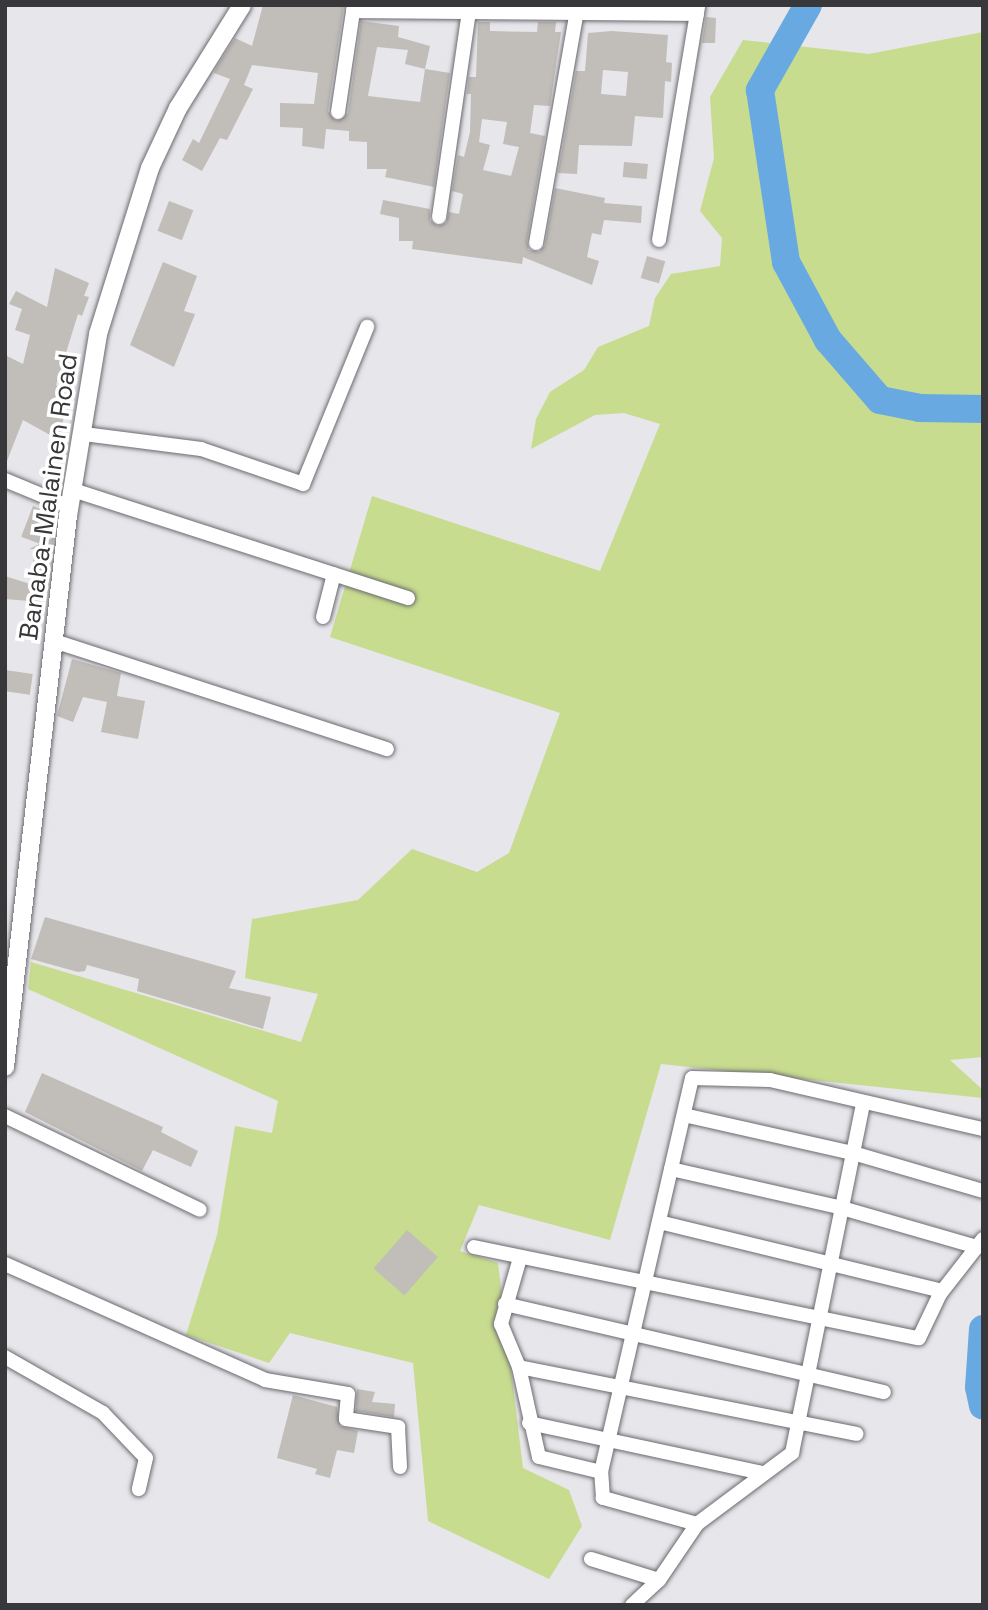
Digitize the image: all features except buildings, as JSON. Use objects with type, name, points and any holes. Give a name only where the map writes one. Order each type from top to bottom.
[{"type":"street","name":"Banaba-Malainen Road","points":[[5,1068],[71,499],[98,334],[150,167],[177,108],[242,5]]},
{"type":"street","points":[[338,112],[353,8],[698,9],[659,240]]},
{"type":"street","points":[[439,217],[469,9]]},
{"type":"street","points":[[536,243],[578,9]]},
{"type":"street","points":[[83,434],[201,449],[303,484],[367,327]]},
{"type":"street","points":[[5,480],[334,574],[408,598]]},
{"type":"street","points":[[323,617],[334,574]]},
{"type":"street","points":[[54,641],[387,750]]},
{"type":"street","points":[[697,1524],[603,1497],[601,1472],[692,1078],[770,1080],[983,1129]]},
{"type":"street","points":[[632,1605],[659,1580],[697,1524],[792,1453],[863,1103]]},
{"type":"street","points":[[684,1115],[853,1153],[983,1191]]},
{"type":"street","points":[[5,1116],[200,1210]]},
{"type":"street","points":[[474,1247],[820,1315],[919,1338],[942,1291],[980,1243],[671,1169]]},
{"type":"street","points":[[659,1222],[831,1261],[942,1291]]},
{"type":"street","points":[[520,1258],[501,1324],[519,1367],[529,1423],[539,1457],[601,1472]]},
{"type":"street","points":[[5,1264],[265,1380],[348,1394],[346,1419],[398,1427],[400,1467]]},
{"type":"street","points":[[505,1304],[632,1336],[884,1392]]},
{"type":"street","points":[[5,1357],[103,1413],[146,1458],[139,1489]]},
{"type":"street","points":[[519,1367],[856,1434]]},
{"type":"street","points":[[529,1423],[762,1473]]},
{"type":"street","points":[[590,1559],[659,1580]]},
{"type":"green space","points":[[983,32],[983,1057],[950,1060],[983,1090],[983,1098],[661,1064],[610,1240],[479,1205],[460,1251],[498,1263],[523,1468],[569,1490],[582,1526],[549,1579],[428,1521],[413,1363],[290,1333],[269,1363],[186,1335],[217,1235],[235,1126],[272,1133],[278,1101],[28,989],[31,962],[301,1042],[318,994],[245,978],[252,919],[358,900],[412,849],[477,872],[509,853],[560,713],[330,637],[372,496],[600,571],[660,424],[624,413],[595,415],[531,449],[536,419],[550,392],[584,370],[598,347],[649,326],[655,298],[671,274],[720,266],[722,238],[700,211],[714,158],[710,97],[743,40],[869,54]]},
{"type":"waterway","points":[[808,5],[760,90],[786,262],[828,340],[880,400],[920,408],[983,409]]},
{"type":"waterway","points":[[983,1329],[979,1387],[983,1406]]}]
